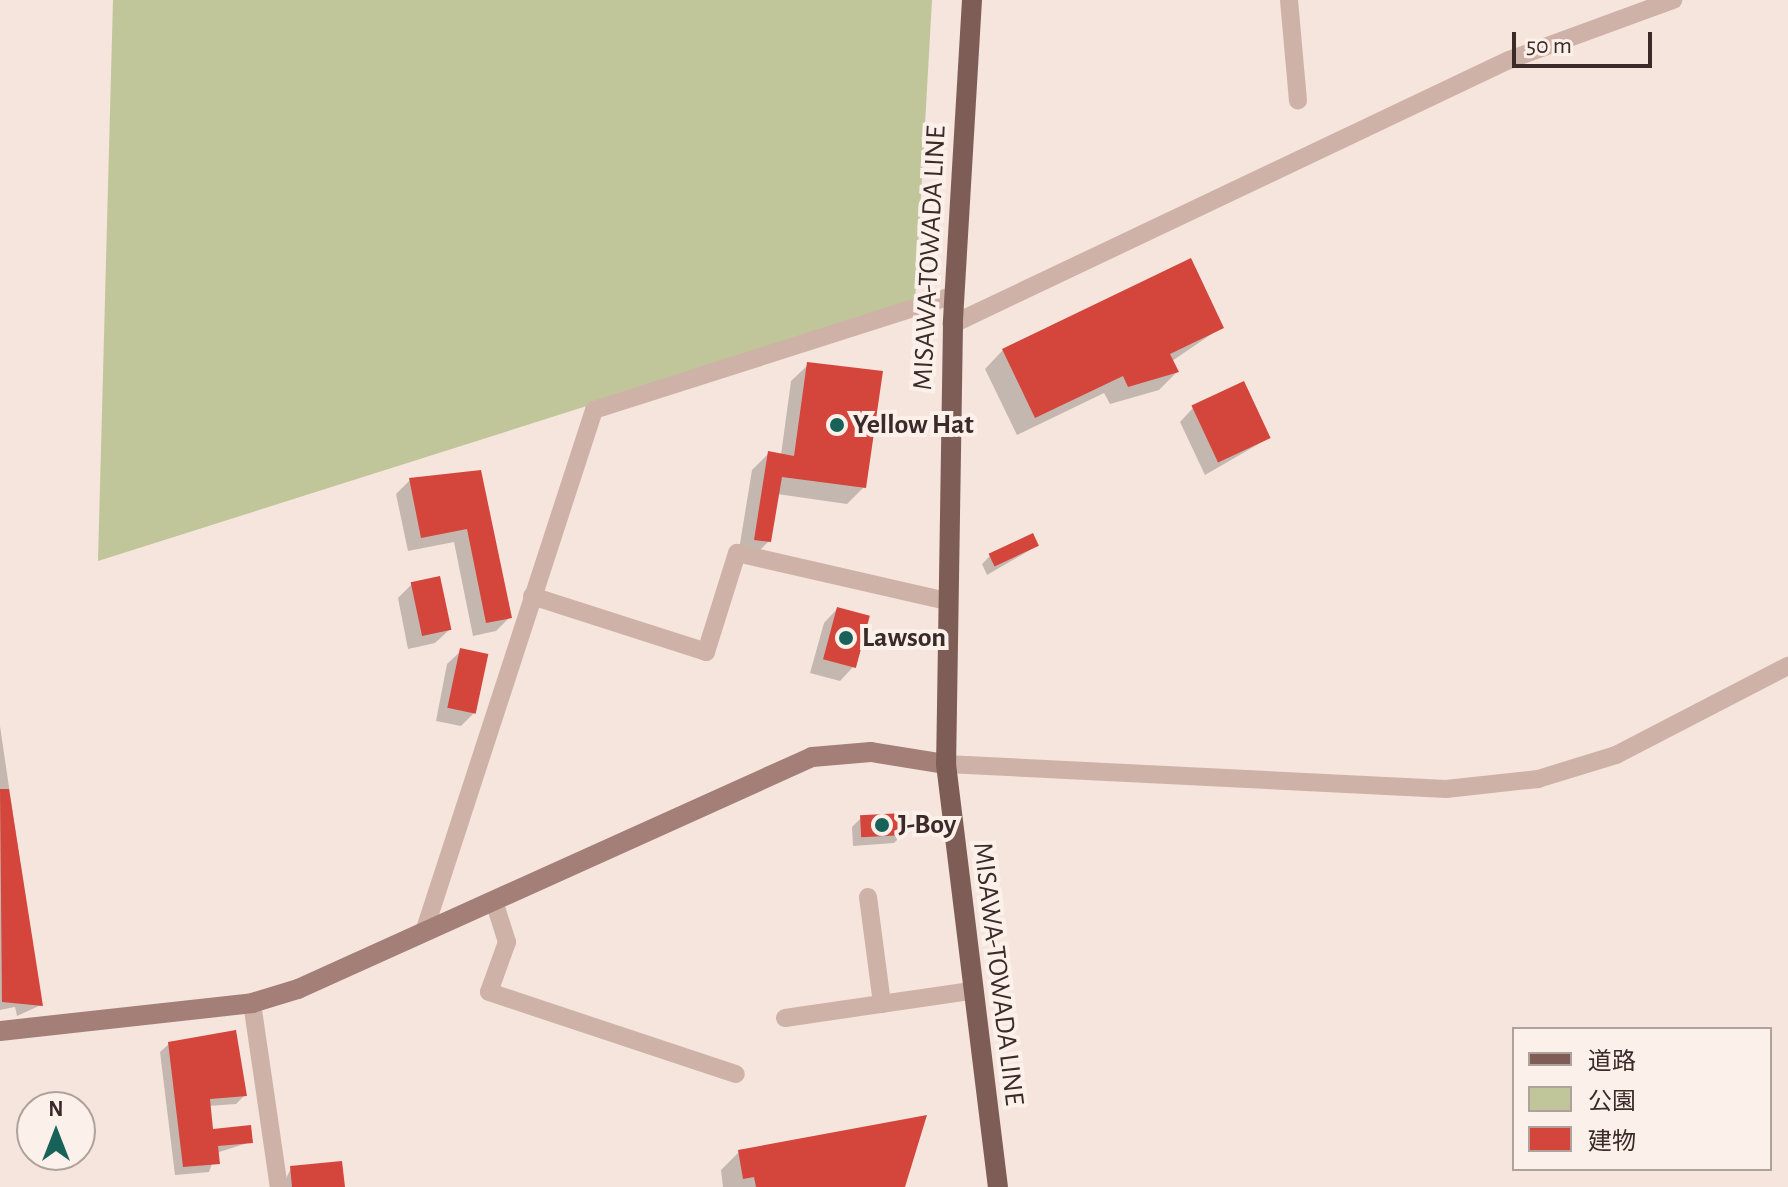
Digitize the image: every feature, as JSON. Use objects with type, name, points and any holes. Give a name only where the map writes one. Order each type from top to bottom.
[{"type":"main road","name":"MISAWA-TOWADA LINE","points":[[972,0],[953,324],[946,601],[946,764],[971,991],[998,1187]]},
{"type":"street","points":[[1289,0],[1298,101]]},
{"type":"street","points":[[953,324],[1509,60],[1673,0]]},
{"type":"street","points":[[424,932],[594,410],[955,295]]},
{"type":"street","points":[[532,596],[706,652],[737,553],[946,601]]},
{"type":"street","points":[[0,1031],[252,1003],[494,901],[782,765],[839,751],[946,764],[1431,789],[1523,781],[1616,755],[1788,666]]},
{"type":"street","points":[[868,897],[882,1004]]},
{"type":"street","points":[[494,901],[507,942],[489,992],[736,1074]]},
{"type":"street","points":[[785,1018],[971,991]]},
{"type":"street","points":[[252,1003],[279,1187]]},
{"type":"green space","points":[[113,0],[932,0],[915,302],[98,561]]},
{"type":"building","points":[[1191,258],[1224,328],[1170,354],[1179,372],[1128,387],[1123,376],[1035,418],[1002,349]]},
{"type":"building","name":"Yellow Hat","points":[[807,362],[883,371],[866,488],[782,477],[771,542],[754,540],[768,451],[794,456]]},
{"type":"building","points":[[1244,381],[1271,438],[1218,463],[1191,406]]},
{"type":"building","points":[[481,470],[512,618],[486,623],[467,529],[421,538],[409,478]]},
{"type":"building","points":[[1033,533],[1039,546],[995,566],[989,554]]},
{"type":"building","points":[[440,576],[451,630],[422,636],[411,582]]},
{"type":"building","name":"Lawson","points":[[837,607],[870,616],[856,668],[823,659]]},
{"type":"building","points":[[460,648],[488,654],[476,714],[447,708]]},
{"type":"building","points":[[0,789],[9,789],[43,1006],[2,1002]]},
{"type":"building","name":"J-Boy","points":[[904,813],[905,835],[861,837],[860,815]]},
{"type":"building","points":[[236,1030],[247,1096],[210,1099],[213,1129],[251,1125],[253,1143],[218,1146],[220,1164],[183,1167],[168,1042]]},
{"type":"building","points":[[927,1115],[905,1187],[756,1187],[754,1177],[743,1179],[738,1150]]},
{"type":"building","points":[[342,1161],[345,1187],[292,1187],[290,1166]]},
{"type":"place","name":"Yellow Hat","points":[[837,425]]},
{"type":"place","name":"Lawson","points":[[846,638]]},
{"type":"place","name":"J-Boy","points":[[882,825]]}]
